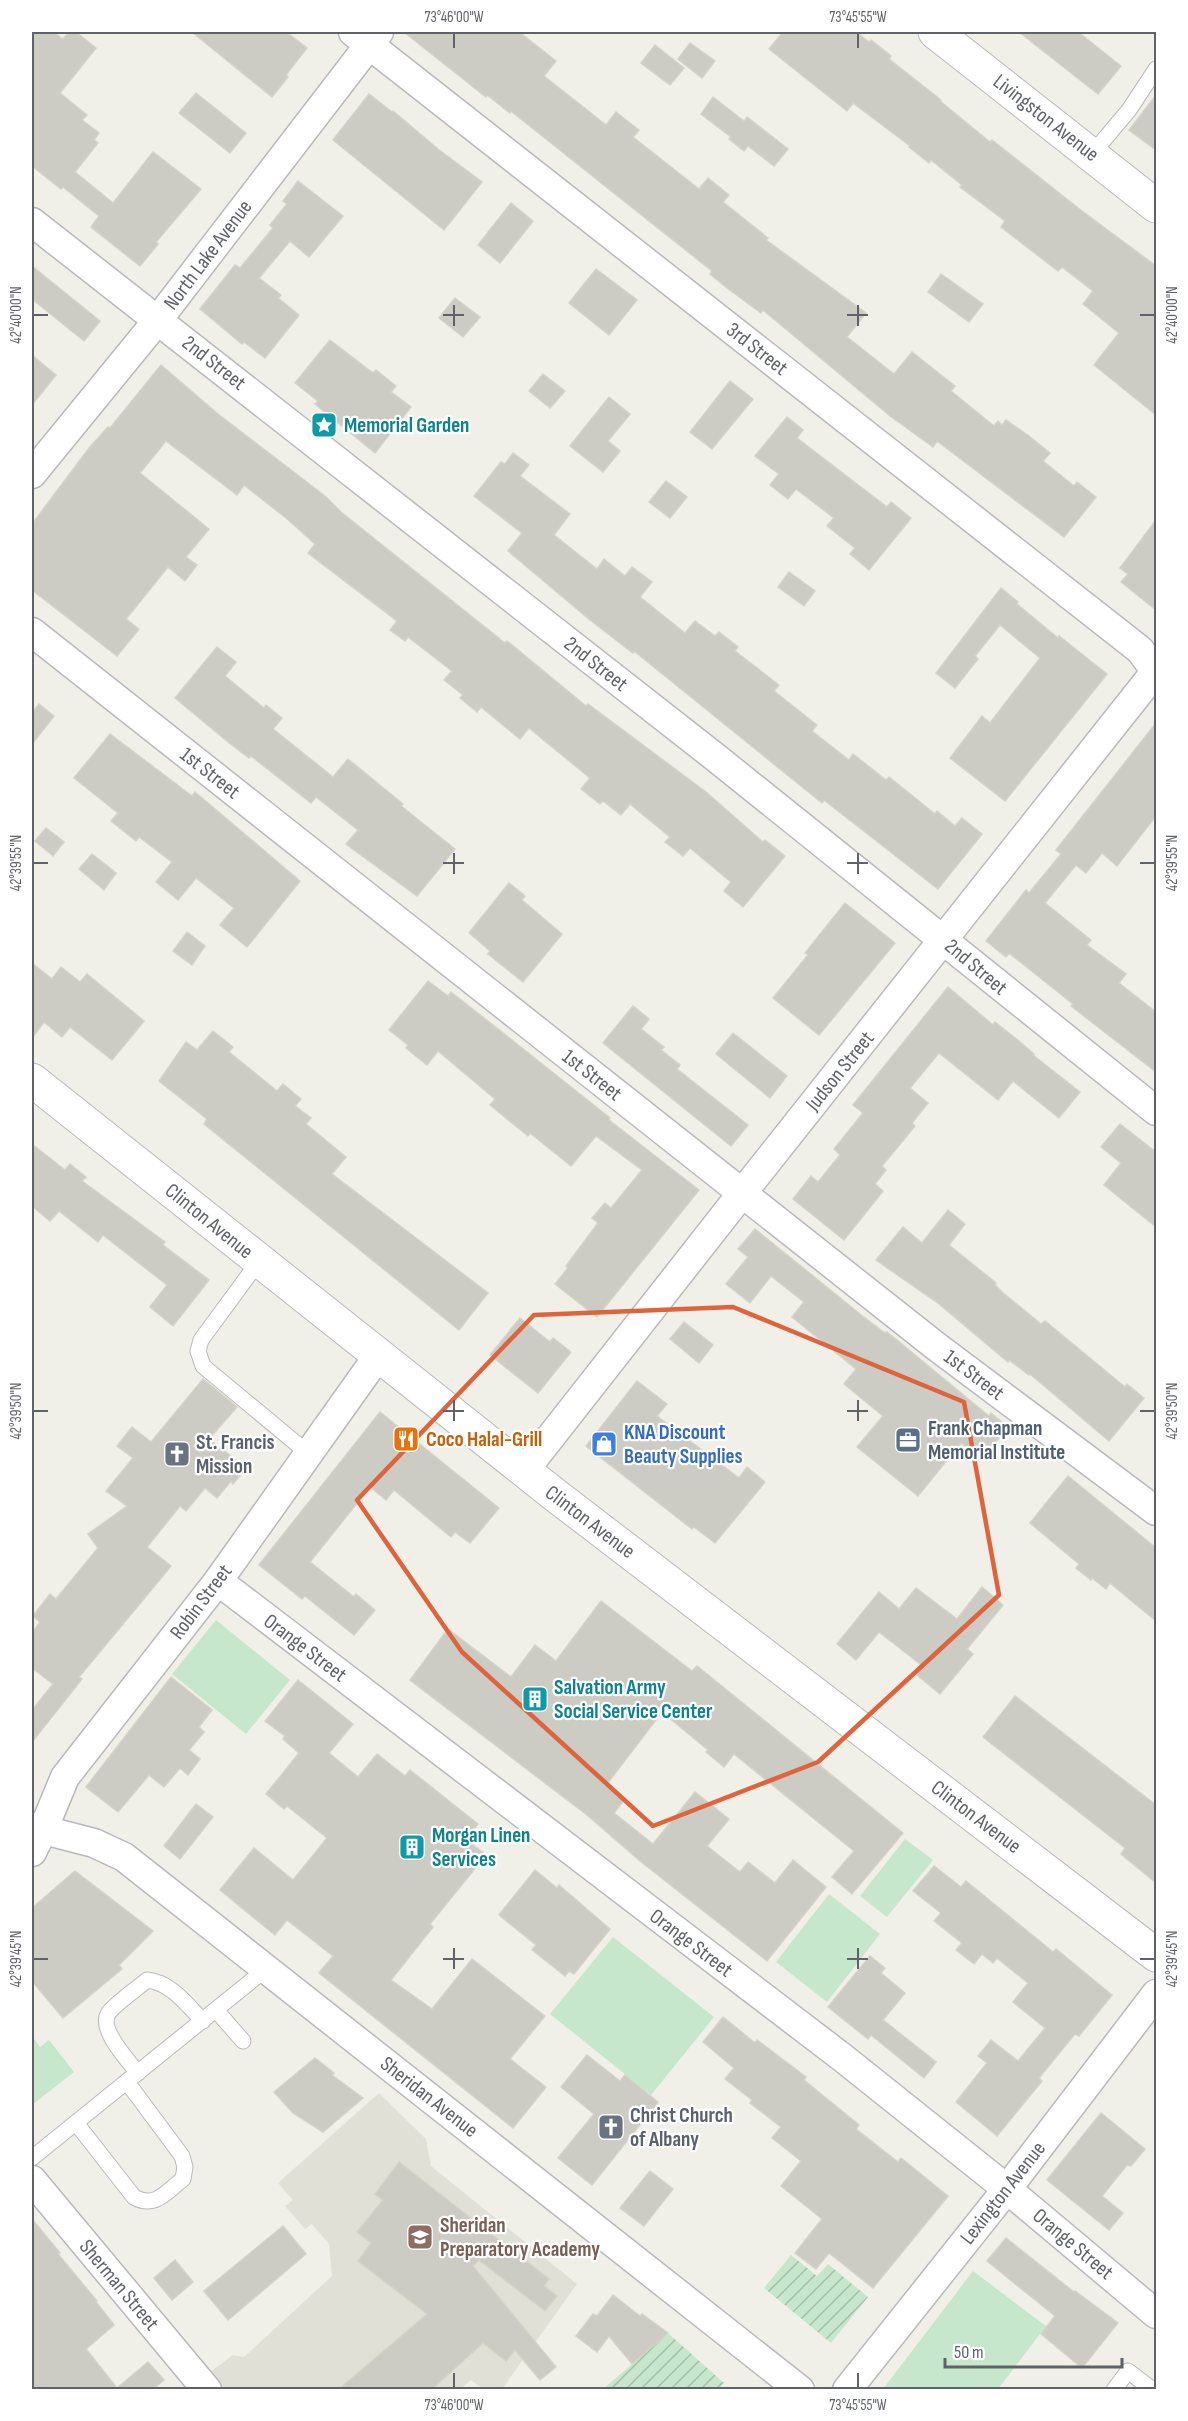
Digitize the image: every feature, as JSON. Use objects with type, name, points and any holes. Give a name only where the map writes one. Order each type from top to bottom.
[{"type":"street","name":"Livingston Avenue","points":[[935,32],[1156,206]]},
{"type":"street","name":"North Lake Avenue","points":[[32,474],[158,321],[367,36]]},
{"type":"street","name":"3rd Street","points":[[367,36],[1140,650],[1156,672]]},
{"type":"street","name":"2nd Street","points":[[32,222],[715,757],[1156,1111]]},
{"type":"street","name":"1st Street","points":[[32,632],[742,1194],[938,1347],[1156,1511]]},
{"type":"street","name":"Judson Street","points":[[524,1471],[1156,672]]},
{"type":"street","name":"Clinton Avenue","points":[[32,1080],[524,1471],[1156,1955]]},
{"type":"street","name":"Robin Street","points":[[35,1837],[65,1777],[218,1581],[378,1356]]},
{"type":"street","name":"Orange Street","points":[[218,1581],[843,2058],[1007,2189],[1156,2314]]},
{"type":"street","name":"Sheridan Avenue","points":[[35,1837],[94,1843],[124,1857],[800,2390]]},
{"type":"street","name":"Lexington Avenue","points":[[847,2390],[1007,2189],[1156,1994]]},
{"type":"street","name":"Sherman Street","points":[[32,2180],[207,2390]]},
{"type":"lane","points":[[1092,154],[1129,110],[1156,69]]},
{"type":"lane","points":[[259,1262],[201,1340],[198,1351],[203,1366],[309,1454]]},
{"type":"lane","points":[[32,2158],[266,1969]]},
{"type":"lane","points":[[76,2123],[134,2197],[143,2202],[154,2202],[183,2179],[185,2167],[182,2156],[132,2078],[105,2023],[108,2013],[147,1980],[168,1986],[202,2021]]},
{"type":"lane","points":[[216,2010],[243,2041]]},
{"type":"lane","points":[[1114,2390],[1128,2371],[1153,2390]]},
{"type":"highlighted area","points":[[733,1307],[964,1402],[999,1595],[818,1762],[653,1826],[462,1652],[357,1500],[534,1315]]},
{"type":"shaded area","name":"Sheridan Preparatory Academy","points":[[379,2093],[426,2139],[431,2166],[577,2284],[502,2389],[483,2389],[471,2380],[459,2390],[225,2389],[210,2372],[233,2355],[244,2357],[332,2276],[329,2244],[312,2224],[305,2229],[285,2206],[293,2200],[278,2183]]},
{"type":"green space","points":[[216,1620],[290,1680],[246,1734],[172,1674]]},
{"type":"green space","points":[[905,1839],[933,1860],[887,1917],[860,1896]]},
{"type":"green space","points":[[829,1894],[880,1934],[827,2002],[776,1962]]},
{"type":"green space","points":[[613,1937],[714,2017],[651,2095],[550,2014]]},
{"type":"green space","points":[[32,2036],[40,2047],[49,2040],[74,2072],[32,2105]]},
{"type":"green space","points":[[791,2255],[817,2276],[828,2264],[868,2297],[831,2343],[764,2288]]},
{"type":"green space","points":[[973,2271],[1046,2326],[998,2389],[883,2389]]},
{"type":"green space","points":[[668,2333],[724,2383],[719,2389],[602,2390]]},
{"type":"building","points":[[32,32],[53,32],[63,39],[69,32],[76,32],[96,48],[60,93],[87,115],[82,120],[99,133],[94,140],[98,143],[75,172],[113,203],[153,152],[201,189],[156,242],[158,244],[140,266],[91,227],[99,216],[32,166]]},
{"type":"building","points":[[192,32],[286,32],[307,48],[272,97]]},
{"type":"building","points":[[404,32],[519,32],[556,61],[544,76],[606,125],[616,112],[639,130],[633,137],[699,189],[708,178],[729,195],[723,202],[768,238],[766,240],[866,313],[847,337],[894,374],[912,352],[955,386],[951,391],[994,426],[998,421],[1002,425],[1006,420],[1029,436],[1050,453],[1043,461],[1074,486],[1077,482],[1096,497],[1064,537],[937,441],[933,447],[890,416],[763,310],[761,313],[727,288],[710,274],[712,271],[511,111],[510,113],[487,95],[486,97]]},
{"type":"building","points":[[783,32],[856,32],[869,42],[871,40],[891,56],[889,59],[990,142],[992,140],[1156,266],[1156,415],[1094,365],[1119,333],[1083,304],[1093,291],[1062,267],[1058,271],[1001,227],[1005,221],[960,187],[962,185],[931,160],[929,163],[853,103],[847,111],[769,49]]},
{"type":"building","points":[[1019,32],[1078,32],[1121,66],[1098,94]]},
{"type":"building","points":[[690,43],[715,61],[702,78],[678,59]]},
{"type":"building","points":[[655,45],[684,68],[670,85],[641,63]]},
{"type":"building","points":[[196,93],[246,133],[230,153],[179,113]]},
{"type":"building","points":[[369,94],[482,182],[444,230],[333,140]]},
{"type":"building","points":[[1156,95],[1156,150],[1129,130]]},
{"type":"building","points":[[713,97],[744,121],[747,117],[788,149],[774,166],[748,146],[744,151],[729,139],[731,137],[701,114]]},
{"type":"building","points":[[298,181],[343,216],[309,257],[290,241],[259,278],[281,295],[278,298],[299,315],[265,358],[244,342],[242,344],[200,309],[235,265],[240,268],[273,228],[270,225],[287,204],[283,201]]},
{"type":"building","points":[[511,203],[533,221],[500,263],[478,245]]},
{"type":"building","points":[[32,266],[100,321],[84,341],[32,299]]},
{"type":"building","points":[[596,269],[637,300],[609,335],[569,303]]},
{"type":"building","points":[[941,274],[983,304],[969,322],[928,292]]},
{"type":"building","points":[[455,298],[480,317],[463,337],[439,318]]},
{"type":"building","points":[[330,340],[373,373],[376,370],[396,386],[391,392],[411,407],[375,453],[315,404],[318,401],[295,383]]},
{"type":"building","points":[[32,355],[56,375],[32,405]]},
{"type":"building","points":[[161,365],[218,414],[325,496],[341,512],[505,643],[507,641],[586,706],[588,704],[706,792],[763,842],[765,840],[785,856],[743,907],[724,891],[731,882],[690,848],[683,856],[665,842],[670,837],[630,804],[621,815],[603,801],[600,804],[581,789],[590,778],[529,728],[520,739],[481,707],[477,712],[460,698],[463,695],[444,680],[452,671],[408,637],[405,641],[390,630],[397,621],[308,553],[315,544],[286,518],[244,485],[237,495],[166,441],[140,473],[209,529],[186,557],[197,565],[185,581],[168,567],[126,619],[139,629],[117,656],[32,590],[32,524],[89,448],[108,427],[110,428]]},
{"type":"building","points":[[543,374],[565,391],[550,408],[529,391]]},
{"type":"building","points":[[730,381],[753,399],[712,449],[690,432]]},
{"type":"building","points":[[609,397],[630,414],[608,441],[620,451],[603,472],[570,446]]},
{"type":"building","points":[[787,417],[803,430],[797,438],[887,507],[891,502],[911,518],[869,570],[850,554],[855,548],[827,526],[834,518],[796,489],[788,499],[770,485],[779,474],[755,456]]},
{"type":"building","points":[[513,453],[529,465],[520,476],[570,514],[554,535],[597,569],[604,559],[625,576],[632,567],[652,582],[640,597],[685,633],[695,621],[715,636],[719,632],[738,647],[735,651],[779,685],[774,691],[817,725],[812,731],[849,760],[853,754],[886,780],[889,777],[935,814],[937,811],[955,826],[962,818],[982,834],[938,889],[824,800],[822,803],[634,651],[633,653],[590,620],[508,551],[522,533],[474,496],[501,462],[505,464]]},
{"type":"building","points":[[666,481],[687,497],[670,518],[649,502]]},
{"type":"building","points":[[1156,520],[1156,610],[1121,582],[1128,574],[1120,568]]},
{"type":"building","points":[[789,572],[815,591],[804,606],[778,587]]},
{"type":"building","points":[[1001,588],[1058,638],[1059,636],[1107,674],[1005,801],[950,758],[982,716],[990,723],[1040,658],[1000,625],[975,656],[978,659],[955,688],[936,673]]},
{"type":"building","points":[[217,647],[236,662],[225,676],[264,708],[266,705],[282,718],[273,729],[333,777],[348,759],[403,804],[401,806],[455,849],[417,896],[346,844],[358,830],[316,797],[311,803],[251,756],[249,758],[228,742],[175,698]]},
{"type":"building","points":[[39,704],[54,716],[32,744],[32,713]]},
{"type":"building","points":[[1156,723],[1156,816],[1117,866],[1102,853],[1086,873],[1076,865],[1045,903],[1091,940],[1087,945],[1126,974],[1119,983],[1156,1012],[1156,1072],[1071,1006],[1073,1004],[1009,953],[1006,957],[986,941],[1026,890],[1029,893],[1061,854],[1056,850]]},
{"type":"building","points":[[110,734],[192,796],[195,792],[300,881],[247,947],[220,925],[234,908],[196,878],[178,900],[156,882],[172,862],[139,837],[136,841],[111,821],[118,813],[74,778]]},
{"type":"building","points":[[46,828],[64,842],[53,856],[35,841]]},
{"type":"building","points":[[92,854],[116,873],[104,890],[79,869]]},
{"type":"building","points":[[509,883],[525,896],[522,900],[562,934],[523,982],[488,954],[490,951],[469,933]]},
{"type":"building","points":[[845,903],[895,943],[819,1035],[773,998],[808,955],[805,953]]},
{"type":"building","points":[[187,932],[205,946],[192,965],[173,951]]},
{"type":"building","points":[[32,963],[52,979],[61,967],[80,982],[87,974],[144,1021],[112,1060],[70,1027],[62,1037],[44,1022],[32,1038]]},
{"type":"building","points":[[428,981],[448,996],[451,992],[699,1190],[597,1317],[555,1284],[598,1223],[592,1218],[605,1203],[611,1208],[642,1170],[596,1136],[571,1166],[530,1133],[528,1136],[490,1105],[495,1099],[438,1051],[427,1065],[406,1048],[408,1045],[389,1030]]},
{"type":"building","points":[[948,987],[993,1025],[995,1022],[1019,1041],[1080,1092],[1059,1118],[1013,1081],[998,1100],[939,1053],[910,1088],[928,1103],[912,1123],[915,1126],[882,1166],[886,1170],[875,1184],[883,1191],[844,1240],[793,1199],[811,1176],[818,1182],[840,1155],[834,1149],[863,1113],[853,1105]]},
{"type":"building","points":[[633,1006],[649,1019],[641,1029],[664,1047],[661,1050],[680,1065],[677,1069],[748,1125],[731,1146],[603,1043]]},
{"type":"building","points":[[213,1031],[233,1047],[229,1052],[277,1091],[283,1084],[301,1099],[295,1106],[311,1118],[306,1124],[346,1157],[332,1174],[488,1293],[459,1330],[204,1124],[207,1119],[159,1081],[186,1042],[197,1050]]},
{"type":"building","points":[[733,1033],[787,1076],[770,1098],[716,1054]]},
{"type":"building","points":[[1120,1124],[1156,1152],[1156,1227],[1104,1185],[1121,1163],[1101,1147]]},
{"type":"building","points":[[32,1144],[65,1170],[70,1164],[86,1177],[82,1181],[165,1242],[163,1245],[209,1280],[173,1326],[150,1307],[167,1285],[103,1235],[98,1242],[59,1211],[50,1221],[32,1206]]},
{"type":"building","points":[[948,1210],[965,1224],[949,1245],[1041,1324],[1045,1321],[1125,1387],[1127,1384],[1144,1398],[1109,1441],[1030,1374],[1009,1360],[1008,1362],[939,1304],[876,1260],[903,1227],[922,1243]]},
{"type":"building","points":[[755,1229],[865,1318],[885,1333],[887,1332],[989,1416],[991,1413],[1008,1427],[982,1459],[961,1443],[918,1496],[857,1447],[883,1416],[844,1384],[856,1369],[792,1317],[804,1302],[771,1276],[750,1303],[726,1284],[748,1257],[738,1249]]},
{"type":"building","points":[[520,1318],[550,1342],[553,1338],[571,1352],[538,1393],[490,1355]]},
{"type":"building","points":[[684,1322],[713,1345],[699,1363],[670,1339]]},
{"type":"building","points":[[203,1379],[237,1407],[209,1439],[246,1468],[217,1498],[205,1488],[186,1511],[180,1506],[147,1547],[171,1566],[79,1677],[82,1679],[32,1742],[32,1710],[53,1684],[32,1668],[32,1633],[40,1622],[33,1616],[50,1594],[56,1599],[98,1548],[88,1534],[127,1506],[106,1491],[133,1458],[117,1446],[132,1427],[151,1442]]},
{"type":"building","points":[[637,1381],[667,1404],[657,1416],[739,1478],[747,1467],[765,1482],[715,1543],[694,1527],[692,1529],[586,1446]]},
{"type":"building","points":[[380,1412],[499,1508],[470,1543],[455,1532],[451,1537],[394,1490],[386,1500],[370,1487],[310,1562],[354,1597],[356,1594],[375,1610],[354,1635],[305,1596],[302,1599],[259,1565]]},
{"type":"building","points":[[1068,1476],[1156,1548],[1156,1621],[1110,1583],[1106,1589],[1092,1578],[1091,1580],[1076,1568],[1079,1564],[1030,1523]]},
{"type":"building","points":[[982,1587],[1003,1605],[967,1649],[973,1654],[940,1694],[917,1675],[923,1668],[920,1664],[879,1632],[856,1660],[837,1644],[879,1592],[899,1609],[916,1588],[957,1619]]},
{"type":"building","points":[[601,1601],[692,1671],[697,1666],[903,1833],[852,1894],[832,1877],[854,1851],[734,1754],[724,1767],[706,1752],[708,1750],[662,1712],[607,1784],[625,1799],[614,1813],[653,1844],[695,1792],[729,1819],[707,1846],[740,1872],[748,1862],[775,1883],[793,1860],[826,1887],[767,1961],[640,1861],[587,1815],[410,1680],[448,1629],[511,1677],[535,1645],[556,1661]]},
{"type":"building","points":[[171,1677],[212,1710],[199,1727],[204,1732],[189,1750],[200,1759],[188,1775],[180,1768],[164,1787],[149,1775],[118,1812],[86,1787]]},
{"type":"building","points":[[298,1680],[353,1724],[329,1753],[358,1777],[377,1754],[405,1776],[410,1770],[478,1824],[466,1839],[486,1855],[430,1924],[433,1927],[391,1980],[432,2009],[472,1959],[545,2016],[510,2059],[546,2087],[513,2128],[319,1973],[333,1956],[287,1920],[275,1935],[220,1890],[254,1848],[293,1880],[327,1838],[287,1806],[284,1809],[266,1794],[299,1753],[283,1739],[285,1736],[265,1721]]},
{"type":"building","points":[[1015,1696],[1156,1805],[1156,1883],[1121,1854],[1125,1848],[983,1737]]},
{"type":"building","points":[[196,1804],[213,1817],[180,1859],[164,1846]]},
{"type":"building","points":[[934,1866],[961,1887],[966,1881],[1053,1952],[1056,1949],[1112,1995],[1079,2036],[1075,2034],[1039,2078],[1042,2081],[997,2136],[956,2102],[987,2063],[978,2056],[991,2040],[1018,2061],[1045,2028],[1013,2002],[1028,1983],[997,1958],[993,1963],[982,1954],[974,1964],[956,1950],[962,1943],[934,1921],[941,1913],[913,1891]]},
{"type":"building","points":[[535,1870],[557,1888],[559,1885],[610,1929],[574,1974],[569,1971],[565,1976],[532,1950],[536,1945],[499,1915]]},
{"type":"building","points":[[75,1871],[153,1931],[119,1965],[122,1969],[63,2018],[32,1981],[32,1908]]},
{"type":"building","points":[[870,1956],[885,1968],[881,1973],[905,1993],[883,2020],[936,2062],[924,2078],[871,2035],[868,2039],[828,2007]]},
{"type":"building","points":[[723,2017],[755,2043],[757,2040],[806,2077],[804,2080],[859,2125],[856,2129],[898,2162],[901,2158],[948,2196],[873,2288],[829,2253],[816,2269],[795,2253],[822,2219],[781,2186],[801,2161],[772,2138],[781,2127],[750,2103],[752,2100],[725,2079],[734,2068],[703,2042]]},
{"type":"building","name":"Christ Church of Albany","points":[[587,2055],[620,2081],[625,2075],[658,2102],[592,2185],[558,2158],[594,2114],[561,2087]]},
{"type":"building","points":[[315,2058],[334,2073],[332,2075],[363,2098],[323,2132],[293,2113],[274,2092]]},
{"type":"building","points":[[1101,2113],[1145,2149],[1131,2166],[1127,2165],[1102,2196],[1123,2213],[1109,2230],[1047,2180]]},
{"type":"building","points":[[399,2162],[549,2279],[544,2286],[557,2296],[545,2311],[479,2260],[473,2266],[556,2367],[540,2380],[515,2350],[506,2361],[483,2343],[431,2390],[338,2390],[427,2314],[358,2261],[371,2243],[357,2232],[383,2200],[375,2194]]},
{"type":"building","points":[[650,2171],[673,2189],[644,2226],[620,2208]]},
{"type":"building","points":[[32,2219],[114,2325],[86,2349],[117,2388],[148,2362],[164,2380],[152,2390],[32,2390]]},
{"type":"building","points":[[283,2226],[306,2254],[228,2320],[204,2291]]},
{"type":"building","points":[[1006,2238],[1074,2292],[1118,2323],[1082,2368],[1041,2334],[1055,2316],[987,2261]]},
{"type":"building","points":[[175,2260],[193,2282],[172,2300],[154,2278]]},
{"type":"building","points":[[613,2295],[640,2316],[642,2314],[668,2333],[632,2364],[609,2336],[597,2352],[576,2336],[593,2314],[597,2316]]},
{"type":"place","name":"Memorial Garden","points":[[324,425]]},
{"type":"place","name":"Coco Halal-Grill","points":[[406,1439]]},
{"type":"place","name":"Frank Chapman Memorial Institute","points":[[908,1440]]},
{"type":"place","name":"KNA Discount Beauty Supplies","points":[[604,1444]]},
{"type":"place","name":"St. Francis Mission","points":[[177,1454]]},
{"type":"place","name":"Salvation Army Social Service Center","points":[[535,1699]]},
{"type":"place","name":"Morgan Linen Services","points":[[412,1847]]},
{"type":"place","name":"Christ Church of Albany","points":[[611,2127]]},
{"type":"place","name":"Sheridan Preparatory Academy","points":[[420,2237]]}]
